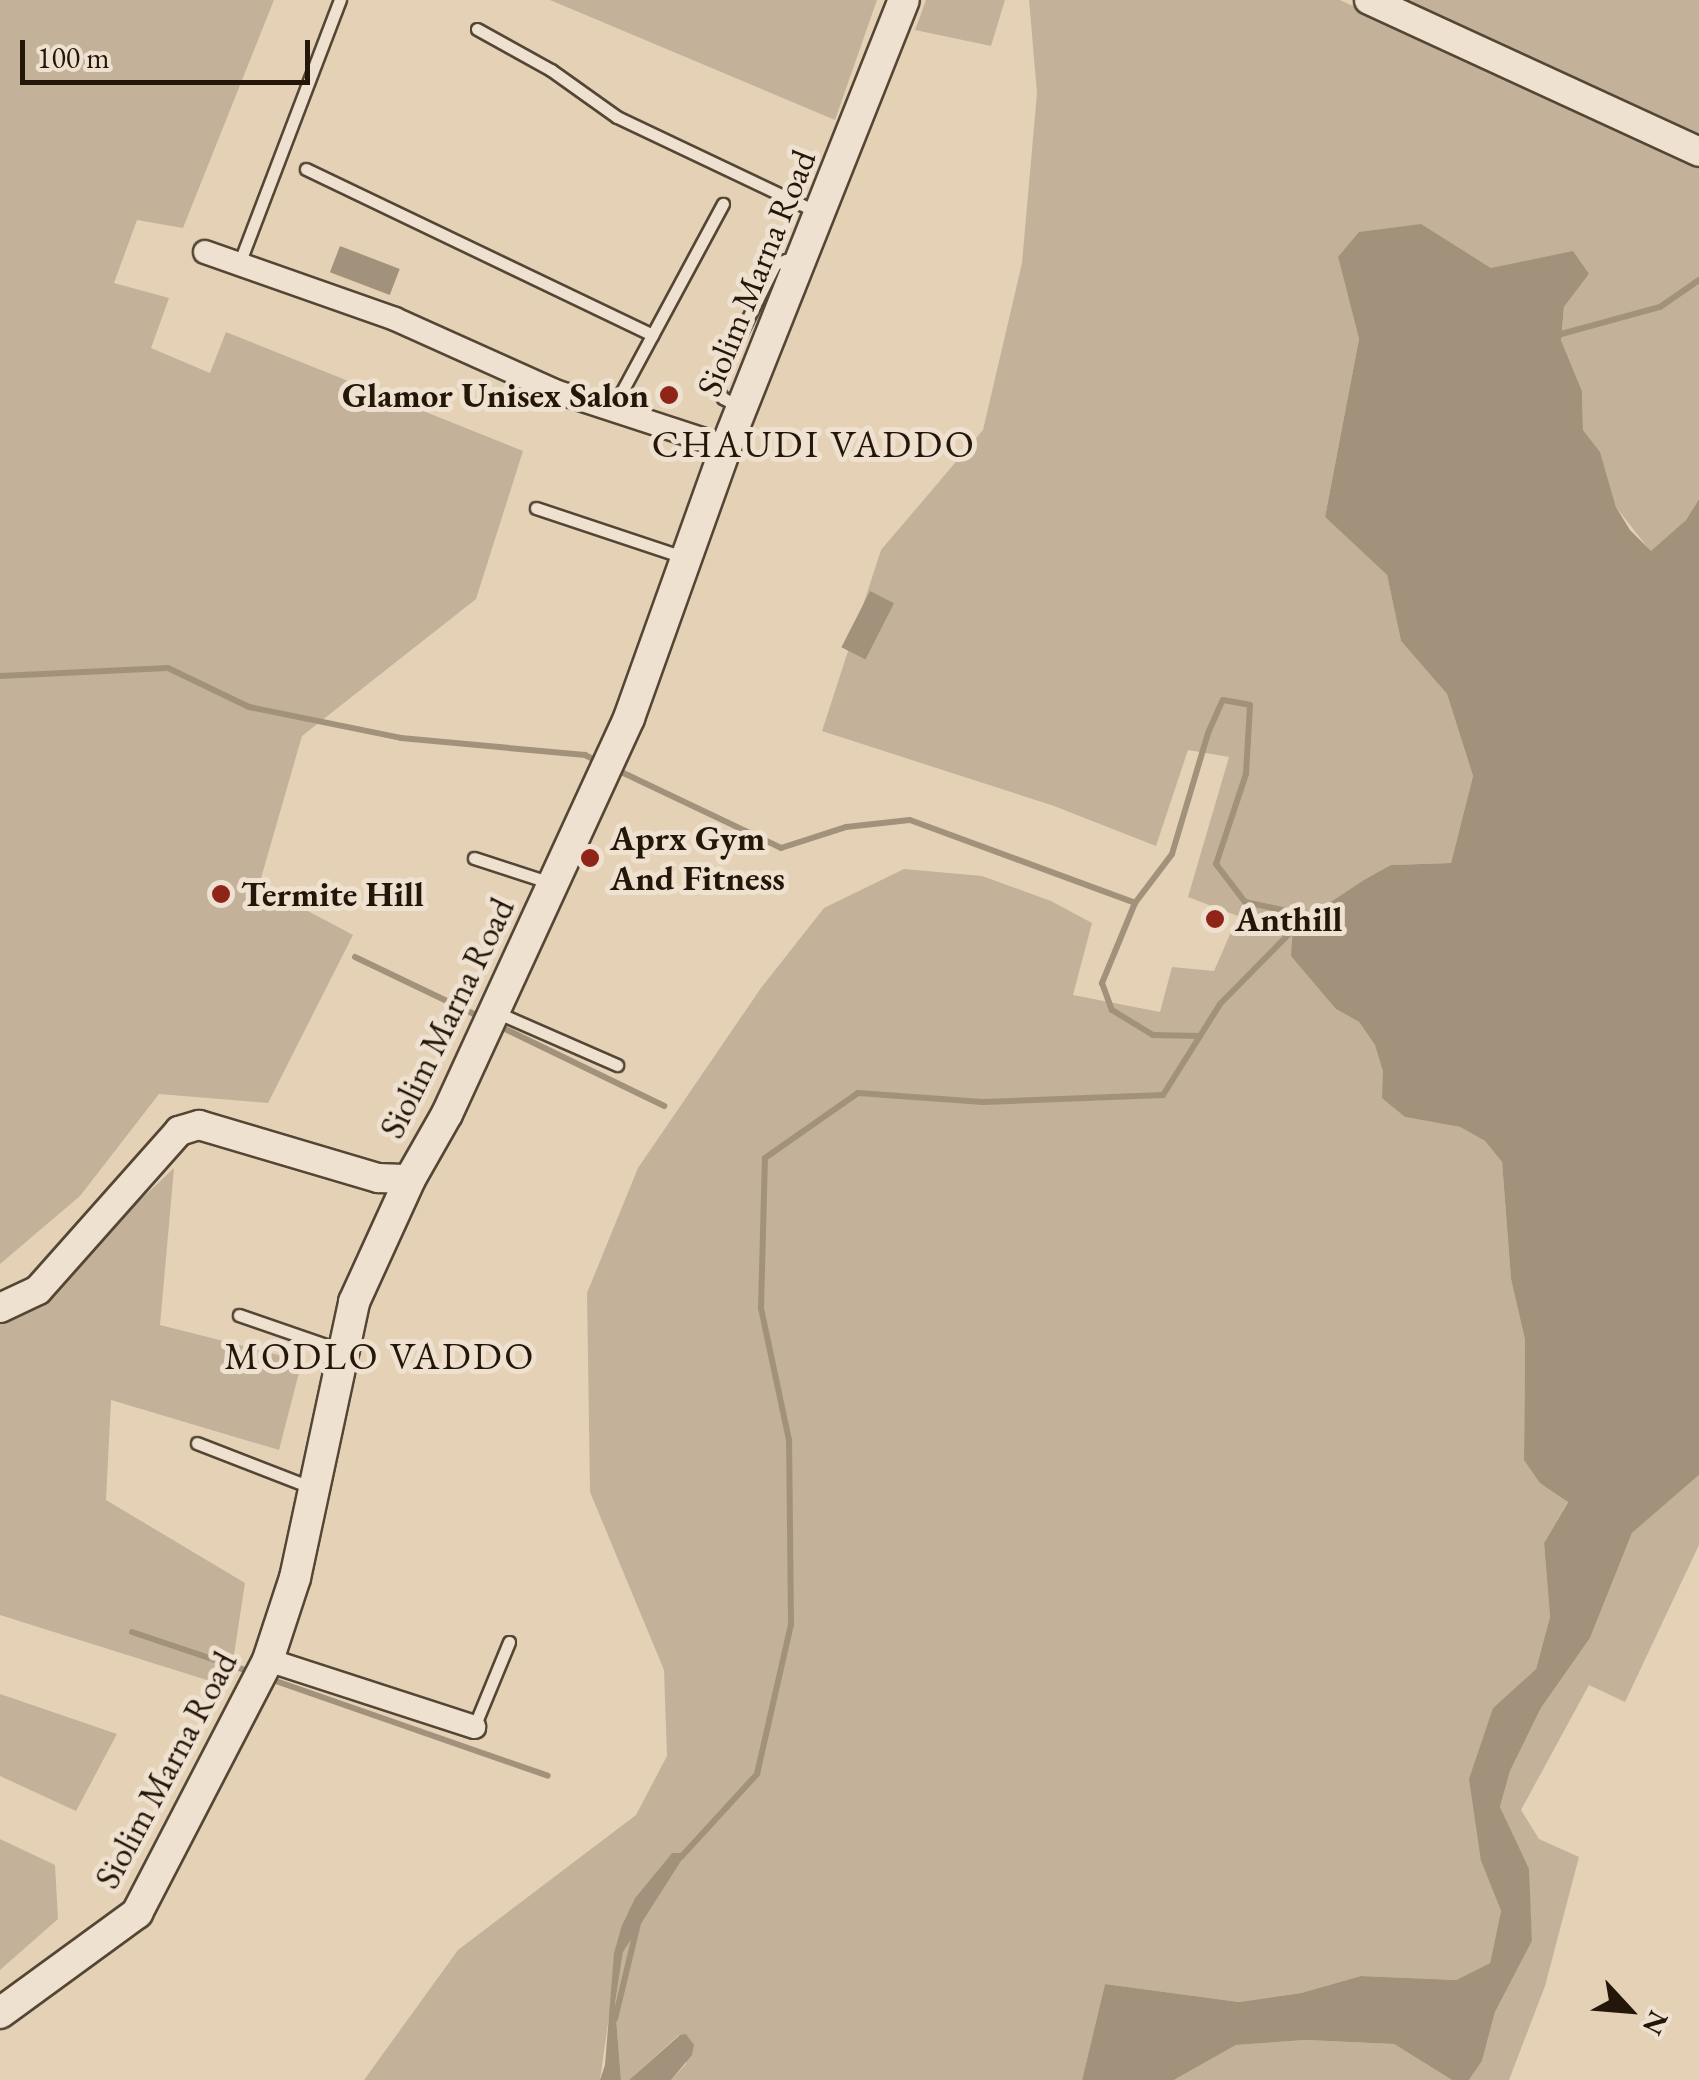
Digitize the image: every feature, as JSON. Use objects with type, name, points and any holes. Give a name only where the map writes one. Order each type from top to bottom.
[{"type":"main road","name":"Siolim Marna Road","points":[[0,2013],[137,1912],[268,1660],[295,1578],[354,1302],[410,1179],[447,1114],[629,718],[726,447],[904,0]]},
{"type":"street","points":[[1369,0],[1699,152]]},
{"type":"street","points":[[205,252],[395,319],[555,391],[726,447]]},
{"type":"street","points":[[0,1308],[38,1290],[179,1131],[198,1124],[378,1178],[410,1179]]},
{"type":"street","points":[[268,1660],[474,1726]]},
{"type":"lane","points":[[239,264],[340,0]]},
{"type":"lane","points":[[476,29],[551,70],[617,116],[821,214]]},
{"type":"lane","points":[[306,169],[652,335]]},
{"type":"lane","points":[[613,408],[723,204]]},
{"type":"lane","points":[[536,508],[687,558]]},
{"type":"lane","points":[[474,858],[553,884]]},
{"type":"lane","points":[[494,1011],[617,1065]]},
{"type":"lane","points":[[240,1315],[344,1351]]},
{"type":"lane","points":[[197,1443],[314,1488]]},
{"type":"lane","points":[[474,1726],[508,1642]]},
{"type":"shaded area","points":[[0,0],[274,0],[183,228],[137,220],[114,283],[169,298],[151,348],[210,373],[226,332],[523,451],[476,599],[302,736],[259,885],[353,935],[268,1103],[159,1094],[80,1196],[0,1264]]},
{"type":"shaded area","points":[[550,0],[877,0],[835,120]]},
{"type":"shaded area","points":[[926,0],[1005,0],[991,46],[915,30]]},
{"type":"shaded area","points":[[1029,0],[1340,0],[1699,166],[1699,499],[1686,520],[1651,552],[1616,507],[1600,453],[1583,430],[1582,391],[1561,340],[1564,307],[1589,274],[1491,268],[1420,224],[1338,257],[1359,339],[1325,517],[1387,575],[1401,641],[1447,694],[1473,776],[1451,863],[1391,865],[1293,927],[1336,1009],[1359,1022],[1375,1045],[1405,1117],[1460,1127],[1485,1141],[1502,1162],[1511,1279],[1525,1340],[1524,1460],[1568,1501],[1544,1543],[1550,1617],[1536,1669],[1493,1708],[1481,1861],[1501,1911],[1490,1963],[1456,1980],[1361,1976],[1301,1993],[1239,2002],[1105,1984],[1082,2080],[671,2080],[686,2064],[679,2035],[629,2080],[621,2080],[615,2004],[623,1952],[672,1853],[635,1898],[622,1925],[600,2080],[364,2080],[458,1950],[636,1815],[667,1756],[664,1670],[590,1492],[587,1293],[638,1168],[761,988],[824,908],[904,869],[982,876],[1051,901],[1092,923],[1073,995],[1160,1012],[1172,967],[1214,971],[1238,916],[1188,897],[1229,757],[1188,750],[1156,846],[1054,806],[822,731],[881,550],[983,430],[1022,263],[1037,93]]},
{"type":"shaded area","points":[[1404,0],[1699,0],[1699,135]]},
{"type":"shaded area","points":[[1421,224],[1491,268],[1573,251],[1589,274],[1564,307],[1561,340],[1582,391],[1583,430],[1600,452],[1616,507],[1630,530],[1651,551],[1686,520],[1699,499],[1699,1475],[1632,1533],[1590,1638],[1541,1708],[1510,1771],[1500,1807],[1529,1869],[1532,1941],[1495,2012],[1482,2061],[1469,2080],[1452,2080],[1394,2044],[1305,2040],[1236,2045],[1174,2080],[1082,2080],[1105,1984],[1239,2002],[1301,1993],[1361,1976],[1456,1980],[1490,1963],[1501,1911],[1481,1861],[1469,1779],[1493,1708],[1536,1669],[1550,1617],[1544,1543],[1568,1502],[1540,1483],[1524,1460],[1525,1340],[1511,1279],[1502,1162],[1485,1141],[1460,1127],[1405,1117],[1382,1098],[1383,1071],[1375,1045],[1359,1022],[1336,1009],[1291,956],[1293,927],[1364,880],[1391,865],[1451,863],[1473,776],[1447,694],[1401,641],[1387,575],[1325,517],[1359,339],[1338,257],[1359,232]]},
{"type":"shaded area","points":[[340,246],[400,269],[390,295],[330,272]]},
{"type":"shaded area","points":[[870,591],[894,603],[865,659],[841,647]]},
{"type":"shaded area","points":[[174,1168],[160,1325],[302,1361],[279,1450],[111,1400],[106,1500],[245,1583],[229,1687],[0,1615],[0,1318],[32,1302]]},
{"type":"shaded area","points":[[1699,1475],[1699,1545],[1625,1702],[1589,1685],[1521,1810],[1539,1839],[1579,1857],[1545,1986],[1509,2080],[1469,2080],[1482,2061],[1495,2012],[1532,1941],[1528,1869],[1500,1807],[1510,1771],[1541,1708],[1590,1638],[1632,1533]]},
{"type":"shaded area","points":[[0,1694],[117,1734],[76,1811],[0,1776]]},
{"type":"shaded area","points":[[0,1839],[55,1865],[58,1919],[0,1970]]},
{"type":"shaded area","points":[[672,1853],[686,1853],[623,1952],[615,2004],[621,2080],[600,2080],[605,2065],[614,1953],[622,1925],[635,1898]]},
{"type":"shaded area","points":[[686,2034],[694,2045],[692,2055],[671,2080],[629,2080],[680,2035]]},
{"type":"shaded area","points":[[1305,2040],[1394,2044],[1452,2080],[1174,2080],[1236,2045]]},
{"type":"waterway","points":[[1554,336],[1660,307],[1699,280]]},
{"type":"waterway","points":[[0,676],[168,668],[249,707],[401,738],[585,755],[599,762]]},
{"type":"waterway","points":[[615,769],[781,848],[846,827],[910,820],[1135,903],[1172,854],[1208,733],[1223,700],[1250,705],[1246,774],[1216,864],[1245,902],[1311,916]]},
{"type":"waterway","points":[[1135,903],[1102,983],[1112,1010],[1153,1035],[1200,1036]]},
{"type":"waterway","points":[[681,1857],[757,1774],[791,1624],[789,1440],[761,1308],[765,1158],[858,1093],[983,1102],[1163,1095],[1220,1004],[1298,925]]},
{"type":"waterway","points":[[355,957],[474,1014]]},
{"type":"waterway","points":[[505,1029],[664,1106]]},
{"type":"waterway","points":[[132,1632],[254,1673]]},
{"type":"waterway","points":[[270,1679],[548,1776]]},
{"type":"waterway","points":[[615,2019],[640,1915]]},
{"type":"place","name":"Glamor Unisex Salon","points":[[669,395]]},
{"type":"place","name":"Aprx Gym And Fitness","points":[[590,858]]},
{"type":"place","name":"Termite Hill","points":[[221,894]]},
{"type":"place","name":"Anthill","points":[[1215,919]]},
{"type":"district","name":"CHAUDI VADDO","points":[[814,444]]},
{"type":"district","name":"MODLO VADDO","points":[[380,1356]]}]
